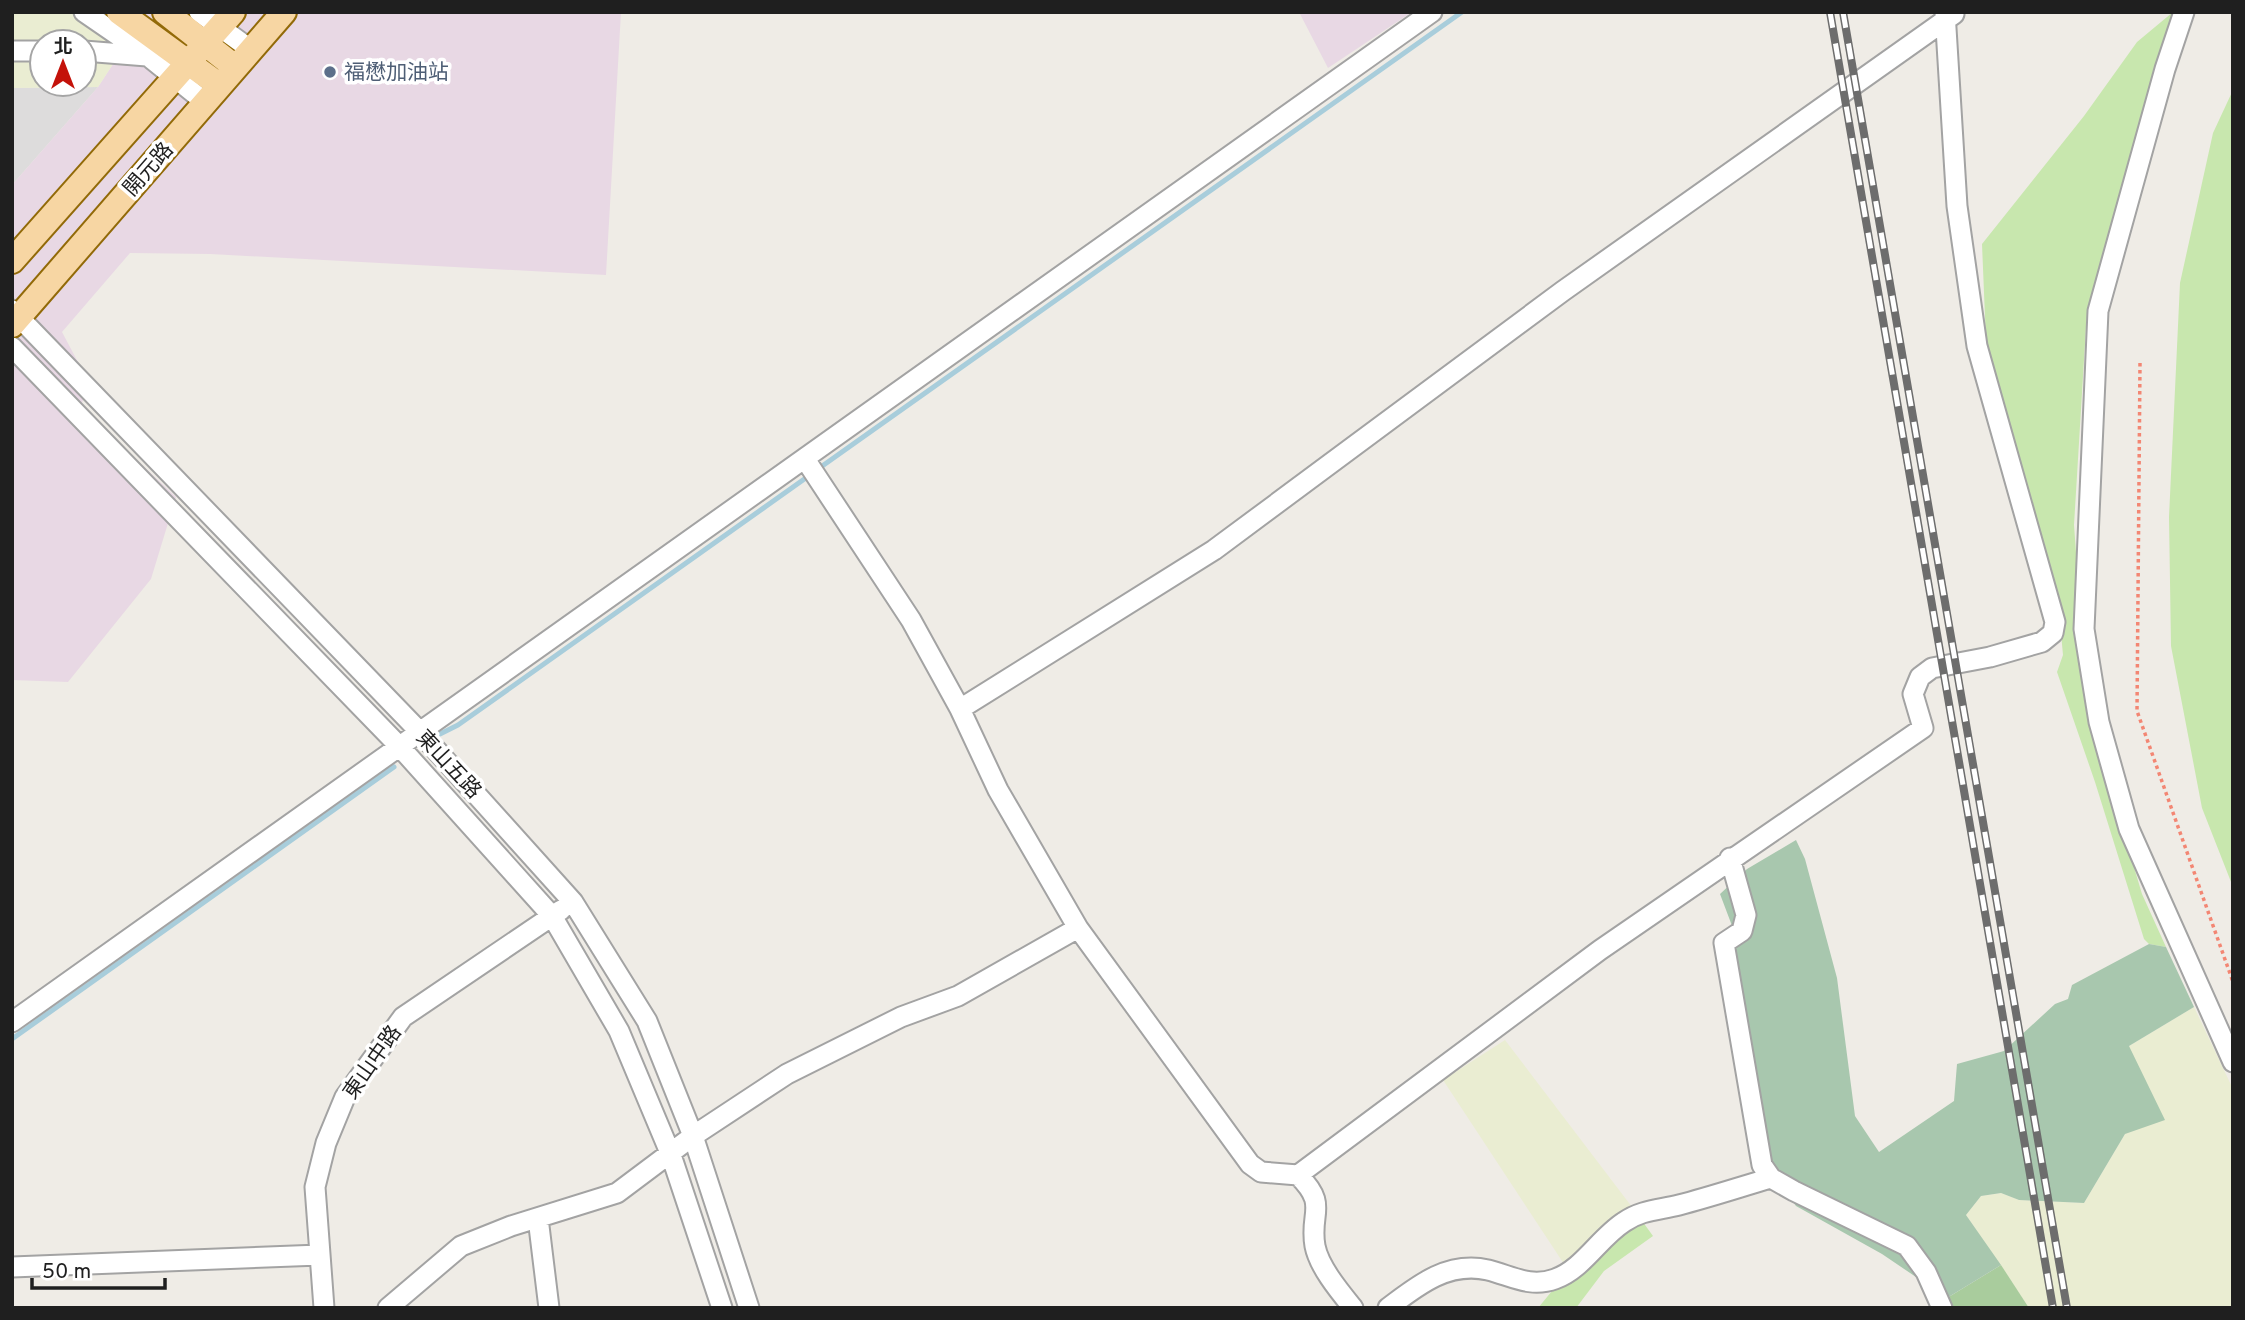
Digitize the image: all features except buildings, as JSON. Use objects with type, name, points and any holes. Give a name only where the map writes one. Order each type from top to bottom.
[{"type":"main road","points":[[119,12],[146,30],[203,38]]},
{"type":"main road","points":[[164,12],[203,38],[227,75]]},
{"type":"main road","name":"開元路","points":[[15,318],[285,12]]},
{"type":"main road","name":"開元路","points":[[12,261],[203,38]]},
{"type":"street","points":[[84,12],[148,56]]},
{"type":"street","points":[[12,1022],[1432,12]]},
{"type":"street","points":[[2185,12],[2165,69],[2098,311],[2084,629],[2099,722],[2129,829],[2190,973],[2233,1062]]},
{"type":"street","points":[[960,709],[1214,550],[1563,291],[1949,15]]},
{"type":"street","points":[[1298,1175],[1600,950],[1730,858],[1923,728],[1913,694],[1920,677],[1932,668],[1990,657],[2042,642],[2053,633],[2055,622],[1978,346],[1957,206],[1949,15]]},
{"type":"street","points":[[98,52],[148,56],[203,38],[227,75]]},
{"type":"street","name":"東山五路","points":[[15,318],[420,732],[573,902],[647,1021],[693,1136],[749,1308]]},
{"type":"street","name":"東山五路","points":[[12,347],[400,747],[552,916],[619,1031],[671,1155],[722,1308]]},
{"type":"street","points":[[805,458],[911,620],[960,709],[998,790],[1078,928],[1250,1164],[1261,1172],[1298,1175],[1313,1190],[1317,1206],[1315,1247],[1324,1266],[1353,1308]]},
{"type":"street","points":[[1730,858],[1746,915],[1742,931],[1724,943],[1762,1165],[1771,1178],[1907,1246],[1926,1272],[1942,1308]]},
{"type":"street","name":"東山中路","points":[[324,1308],[315,1187],[326,1143],[345,1097],[373,1054],[403,1017],[573,902]]},
{"type":"street","points":[[388,1308],[461,1246],[538,1218],[617,1194],[693,1136],[787,1074],[901,1017],[958,996],[1078,928]]},
{"type":"street","points":[[1388,1308],[1433,1276],[1451,1269],[1477,1268],[1512,1280],[1539,1283],[1557,1279],[1580,1264],[1623,1222],[1648,1209],[1675,1206],[1771,1178]]},
{"type":"street","points":[[538,1218],[549,1308]]},
{"type":"street","points":[[12,1267],[320,1255]]},
{"type":"path","points":[[2140,363],[2137,711],[2233,982]]},
{"type":"shaded area","points":[[147,12],[621,12],[606,275],[210,254],[130,253],[62,332],[88,381],[81,407],[176,497],[151,579],[68,682],[12,680],[12,185],[88,98],[98,98],[98,87]]},
{"type":"shaded area","points":[[1299,12],[1412,12],[1328,68]]},
{"type":"shaded area","points":[[12,88],[28,88],[28,98],[88,98],[12,185]]},
{"type":"green space","points":[[12,12],[147,12],[98,87],[98,28],[28,28],[28,88],[12,88]]},
{"type":"green space","points":[[2173,12],[2178,12],[2117,204],[2086,327],[2074,525],[2088,713],[2142,894],[2166,947],[2149,944],[2144,939],[2057,672],[2063,655],[2059,612],[1986,341],[1982,244],[2084,116],[2137,42]]},
{"type":"green space","points":[[2233,90],[2233,887],[2202,808],[2171,646],[2169,517],[2180,283],[2213,133]]},
{"type":"green space","points":[[1796,840],[1805,859],[1837,978],[1855,1116],[1879,1152],[1954,1101],[1957,1064],[2004,1051],[2055,1004],[2068,999],[2072,985],[2149,944],[2166,947],[2194,1007],[2129,1046],[2165,1120],[2125,1134],[2084,1203],[2019,1200],[2001,1193],[1981,1196],[1966,1215],[2001,1265],[1947,1298],[1882,1254],[1796,1206],[1773,1175],[1722,961],[1737,939],[1720,894],[1747,869]]},
{"type":"green space","points":[[2194,1007],[2233,1089],[2233,1308],[2029,1308],[1966,1215],[1981,1196],[2001,1193],[2019,1200],[2084,1203],[2125,1134],[2129,1046]]},
{"type":"green space","points":[[1505,1040],[1632,1207],[1564,1264],[1443,1080]]},
{"type":"green space","points":[[1632,1207],[1653,1236],[1604,1271],[1576,1308],[1538,1308],[1552,1291],[1564,1264]]},
{"type":"green space","points":[[2001,1265],[2029,1308],[1952,1308],[1947,1298]]},
{"type":"waterway","points":[[818,469],[1462,12]]},
{"type":"waterway","points":[[440,734],[458,725],[810,475]]},
{"type":"waterway","points":[[12,1039],[394,767]]},
{"type":"railway","points":[[1830,12],[2053,1308]]},
{"type":"railway","points":[[1843,12],[2067,1308]]},
{"type":"place","name":"福懋加油站","points":[[330,72]]}]
